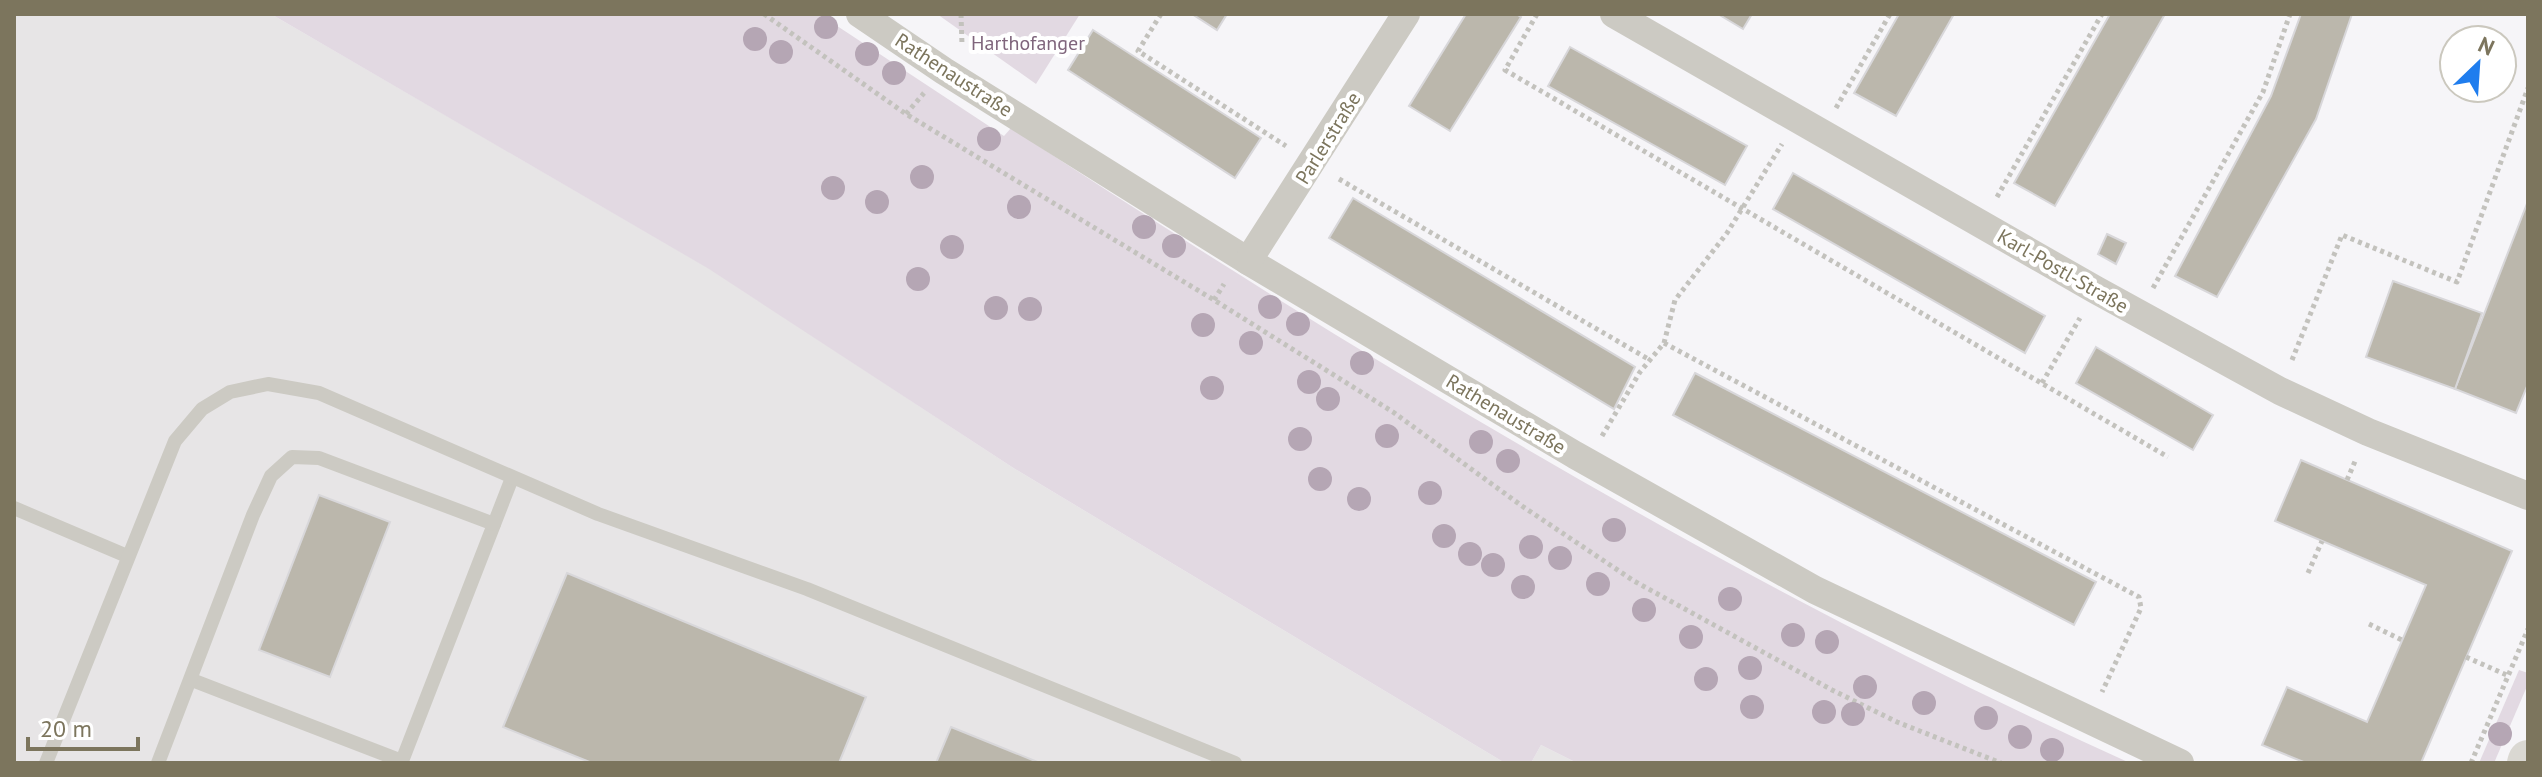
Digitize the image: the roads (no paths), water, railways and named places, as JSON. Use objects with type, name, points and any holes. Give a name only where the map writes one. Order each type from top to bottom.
[{"type":"street","name":"Rathenaustraße","points":[[860,14],[944,71],[1248,261],[1587,461],[1815,590],[2180,763]]},
{"type":"street","name":"Parlerstraße","points":[[1248,261],[1406,14]]},
{"type":"street","name":"Karl-Postl-Straße","points":[[1614,14],[2138,314],[2280,391],[2368,432],[2528,496]]},
{"type":"lane","points":[[46,763],[175,441],[202,409],[230,392],[268,384],[319,393],[598,514],[821,594],[1235,763]]},
{"type":"lane","points":[[158,763],[253,515],[271,476],[292,457],[319,458],[494,524]]},
{"type":"lane","points":[[192,680],[402,761],[512,478]]},
{"type":"lane","points":[[14,508],[127,556]]},
{"type":"park label","name":"Harthofanger","points":[[1028,43]]}]
